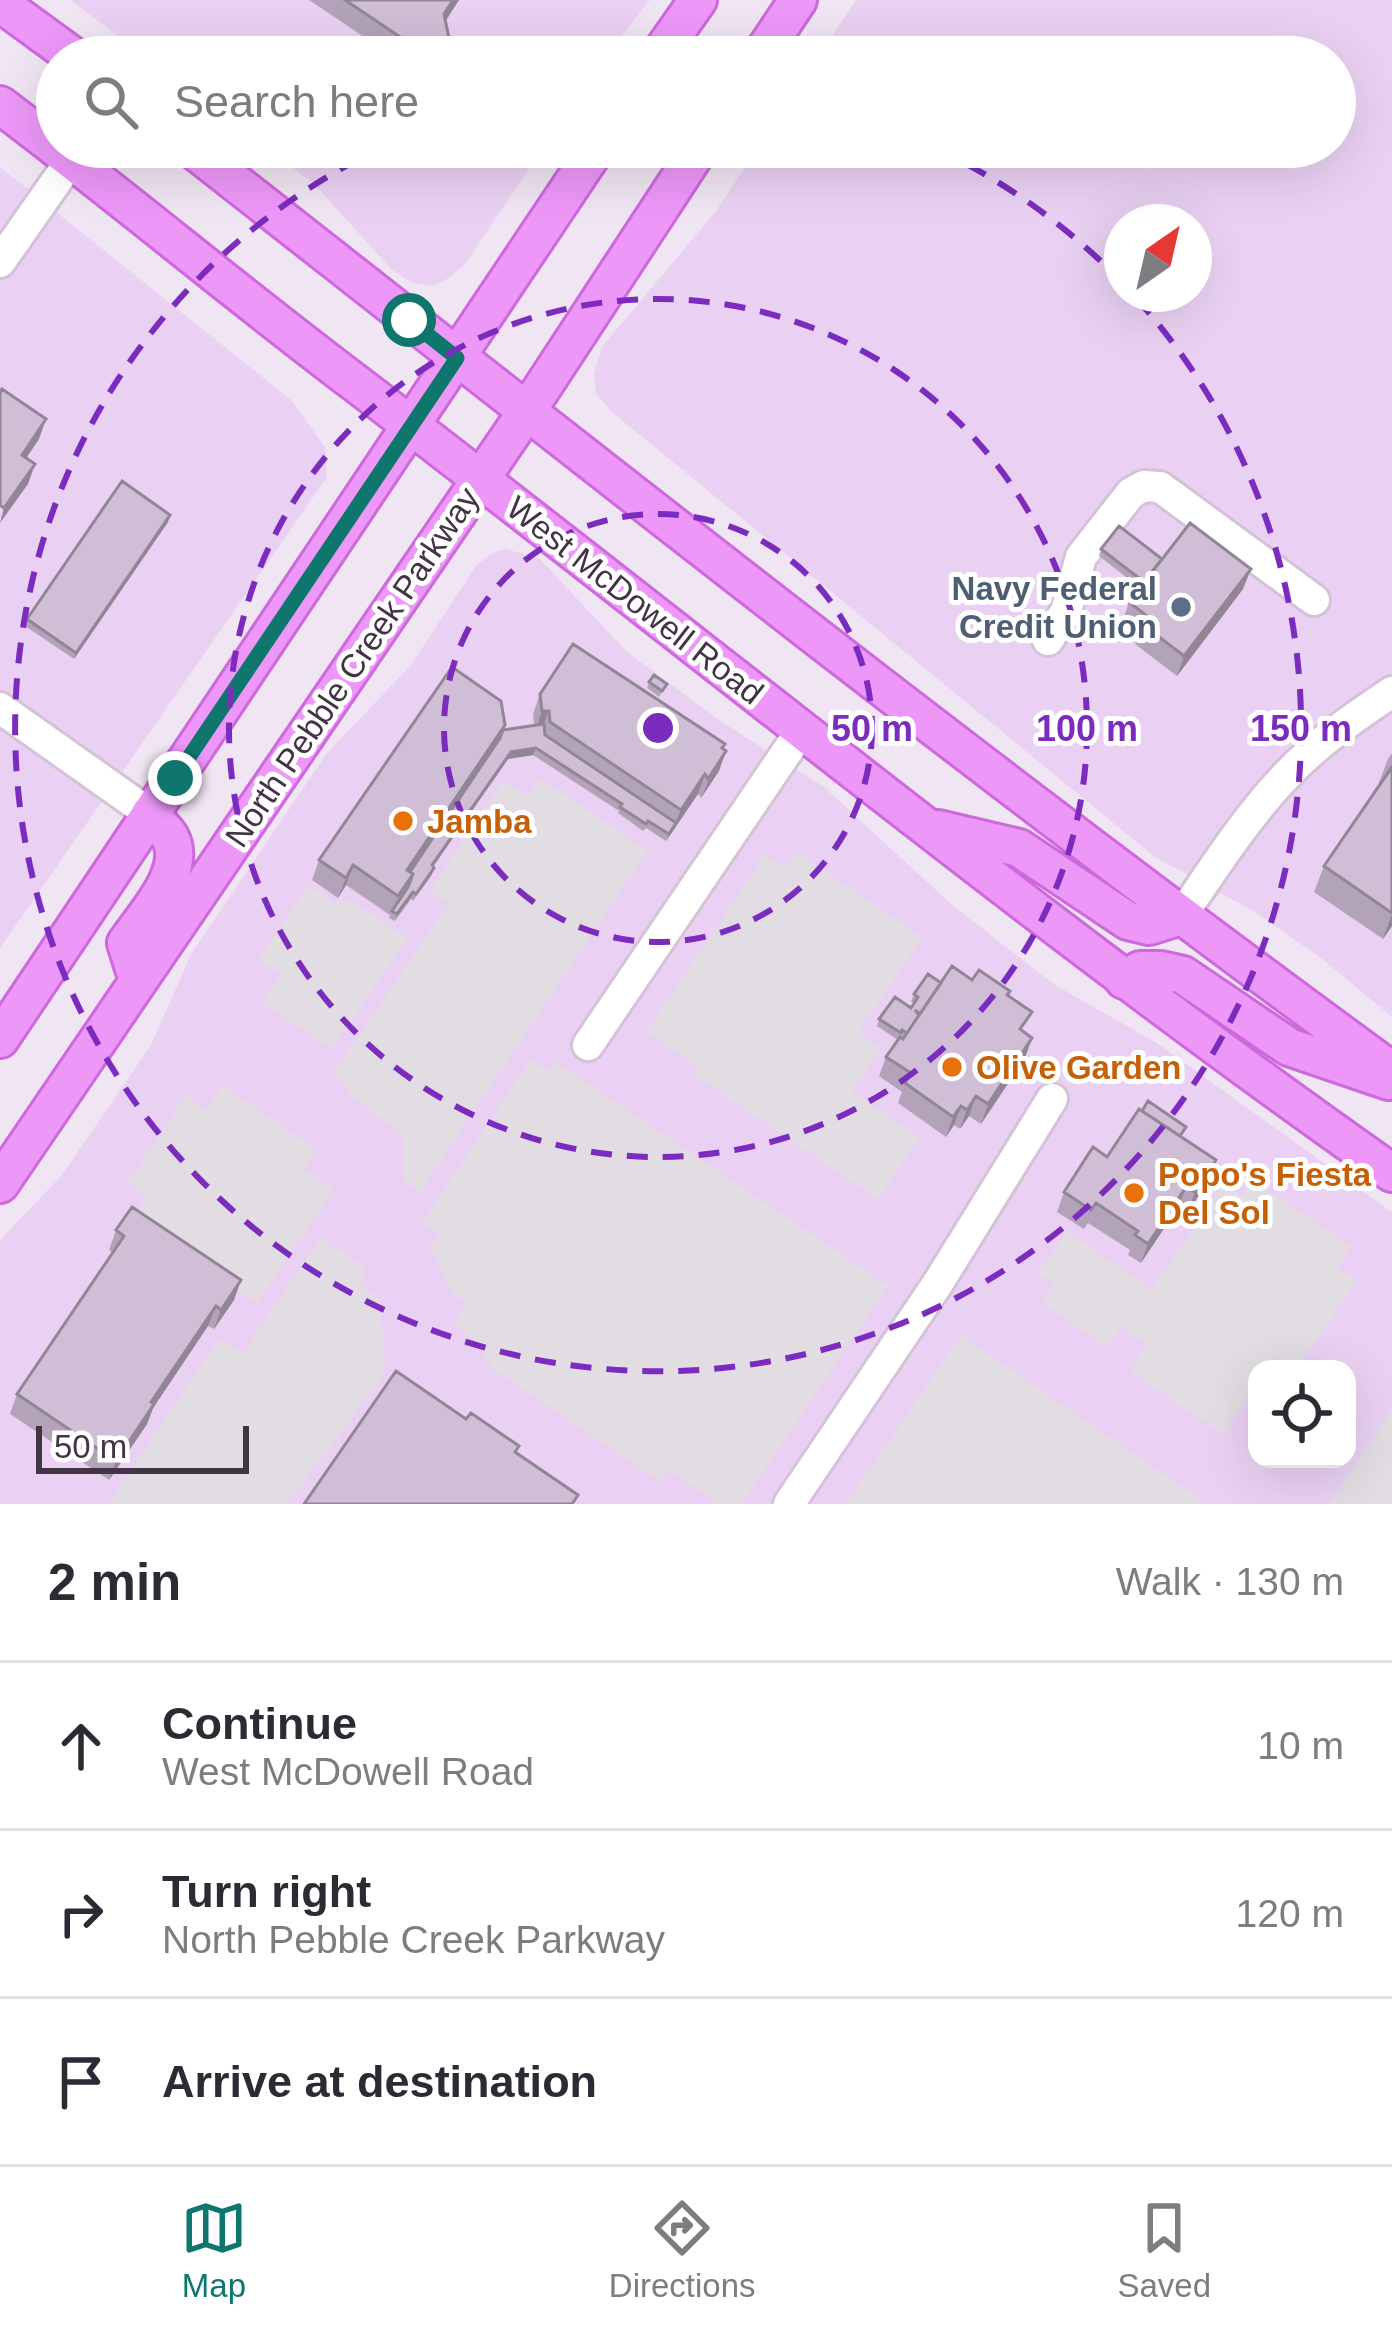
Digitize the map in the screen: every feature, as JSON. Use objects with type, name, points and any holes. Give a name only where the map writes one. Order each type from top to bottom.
[{"type":"main road","points":[[673,36],[698,0]]},
{"type":"main road","points":[[774,36],[797,0]]},
{"type":"main road","points":[[0,3],[45,36]]},
{"type":"main road","name":"West McDowell Road","points":[[0,105],[36,132]]},
{"type":"main road","name":"West McDowell Road","points":[[84,168],[923,826],[1124,980],[1392,1173]]},
{"type":"main road","points":[[217,168],[855,668],[1392,1071]]},
{"type":"main road","points":[[0,1038],[583,168]]},
{"type":"main road","name":"North Pebble Creek Parkway","points":[[0,1184],[527,411],[686,168]]},
{"type":"main road","points":[[138,981],[126,943],[171,877],[176,857],[170,838],[150,814]]},
{"type":"main road","points":[[923,826],[1019,848],[1128,921],[1149,926],[1180,916]]},
{"type":"main road","points":[[1124,980],[1140,970],[1183,975],[1289,1047],[1392,1082]]},
{"type":"lane","points":[[0,262],[66,168]]},
{"type":"lane","points":[[1048,640],[1066,611],[1081,557],[1131,493],[1144,486],[1160,487],[1314,600]]},
{"type":"lane","points":[[1180,916],[1282,779],[1352,718],[1392,692]]},
{"type":"lane","points":[[0,708],[150,814]]},
{"type":"lane","points":[[588,1045],[801,731]]},
{"type":"lane","points":[[789,1504],[938,1282],[1052,1099]]},
{"type":"shaded area","points":[[70,0],[650,0],[622,36],[118,36]]},
{"type":"shaded area","points":[[856,0],[1392,0],[1392,1017],[1321,958],[1255,912],[1155,857],[612,412],[596,393],[594,374],[602,347],[716,211],[744,168],[1356,168],[1356,36],[832,36]]},
{"type":"shaded area","points":[[0,167],[291,400],[325,447],[327,477],[0,948]]},
{"type":"shaded area","points":[[293,168],[530,168],[465,264],[433,286],[411,282],[392,270],[315,185]]},
{"type":"shaded area","points":[[505,549],[539,558],[627,652],[722,722],[824,787],[951,904],[1055,985],[1157,1043],[1392,1212],[1392,1504],[0,1504],[0,1240],[62,1175],[151,1045],[191,954],[327,753],[411,665],[476,566]]},
{"type":"shaded area","points":[[540,778],[647,851],[420,1192],[403,1181],[403,1134],[353,1098],[334,1072],[449,904],[430,890],[504,781],[527,796]]},
{"type":"shaded area","points":[[797,853],[922,937],[858,1032],[881,1048],[852,1092],[919,1137],[878,1199],[693,1074],[697,1066],[646,1032],[765,855],[786,869]]},
{"type":"shaded area","points":[[309,886],[335,903],[351,900],[407,939],[331,1049],[262,1002],[281,974],[259,959]]},
{"type":"shaded area","points":[[530,1060],[547,1071],[554,1061],[888,1286],[741,1504],[719,1504],[670,1471],[661,1482],[495,1370],[475,1340],[454,1324],[468,1304],[451,1292],[431,1247],[439,1234],[422,1223]]},
{"type":"shaded area","points":[[223,1086],[316,1150],[304,1169],[334,1189],[257,1303],[132,1219],[147,1196],[128,1182],[186,1096],[206,1110]]},
{"type":"shaded area","points":[[1253,1181],[1351,1246],[1337,1268],[1356,1281],[1303,1360],[1248,1360],[1248,1397],[1223,1434],[1130,1371],[1147,1344],[1121,1327],[1107,1347],[1042,1303],[1054,1284],[1038,1273],[1067,1232],[1152,1289],[1223,1185],[1242,1197]]},
{"type":"shaded area","points":[[320,1238],[367,1269],[358,1283],[379,1298],[386,1364],[381,1379],[287,1504],[108,1504],[220,1338],[243,1353]]},
{"type":"shaded area","points":[[961,1336],[1207,1504],[846,1504]]},
{"type":"shaded area","points":[[1392,1409],[1392,1504],[1329,1504]]},
{"type":"building","points":[[345,0],[453,0],[444,14],[449,36],[399,36]]},
{"type":"building","points":[[2,389],[46,419],[22,455],[35,464],[4,508],[0,505]]},
{"type":"building","points":[[122,481],[170,515],[76,653],[27,619]]},
{"type":"building","name":"Navy Federal Credit Union","points":[[1190,523],[1251,569],[1184,656],[1142,624],[1148,617],[1129,602]]},
{"type":"building","points":[[1119,526],[1162,559],[1144,582],[1101,549]]},
{"type":"building","points":[[573,644],[725,744],[726,751],[708,779],[705,774],[681,810],[550,722],[549,711],[542,711],[540,694]]},
{"type":"building","points":[[452,667],[501,701],[505,725],[407,870],[413,874],[398,896],[353,865],[346,878],[319,860]]},
{"type":"building","points":[[654,675],[667,684],[662,691],[649,682]]},
{"type":"building","points":[[544,724],[545,735],[676,823],[669,834],[646,824],[536,748],[511,752],[416,894],[397,914],[392,911],[408,887],[410,872],[503,730]]},
{"type":"building","points":[[1392,767],[1392,913],[1324,866]]},
{"type":"building","name":"Olive Garden","points":[[952,966],[972,980],[979,970],[1032,1012],[1020,1029],[1032,1038],[988,1104],[976,1096],[967,1110],[961,1106],[953,1117],[905,1083],[911,1073],[886,1057]]},
{"type":"building","points":[[928,974],[941,983],[920,1014],[915,1010],[919,1015],[907,1033],[879,1019],[895,997],[911,1008]]},
{"type":"building","points":[[1148,1101],[1186,1127],[1180,1136],[1142,1111]]},
{"type":"building","name":"Popo's Fiesta Del Sol","points":[[1139,1109],[1216,1160],[1195,1192],[1186,1187],[1148,1244],[1135,1235],[1138,1231],[1096,1203],[1091,1210],[1064,1192],[1093,1147],[1107,1157]]},
{"type":"building","points":[[132,1207],[241,1280],[221,1310],[216,1306],[116,1461],[17,1394],[124,1236],[116,1230]]},
{"type":"building","points":[[396,1371],[466,1419],[471,1413],[519,1446],[515,1452],[578,1495],[572,1504],[304,1504]]},
{"type":"place","name":"Navy Federal Credit Union","points":[[1181,607]]},
{"type":"place","name":"Jamba","points":[[403,821]]},
{"type":"place","name":"Olive Garden","points":[[952,1067]]},
{"type":"place","name":"Popo's Fiesta Del Sol","points":[[1134,1193]]},
{"type":"route","points":[[175,778],[457,358],[409,320]]}]
